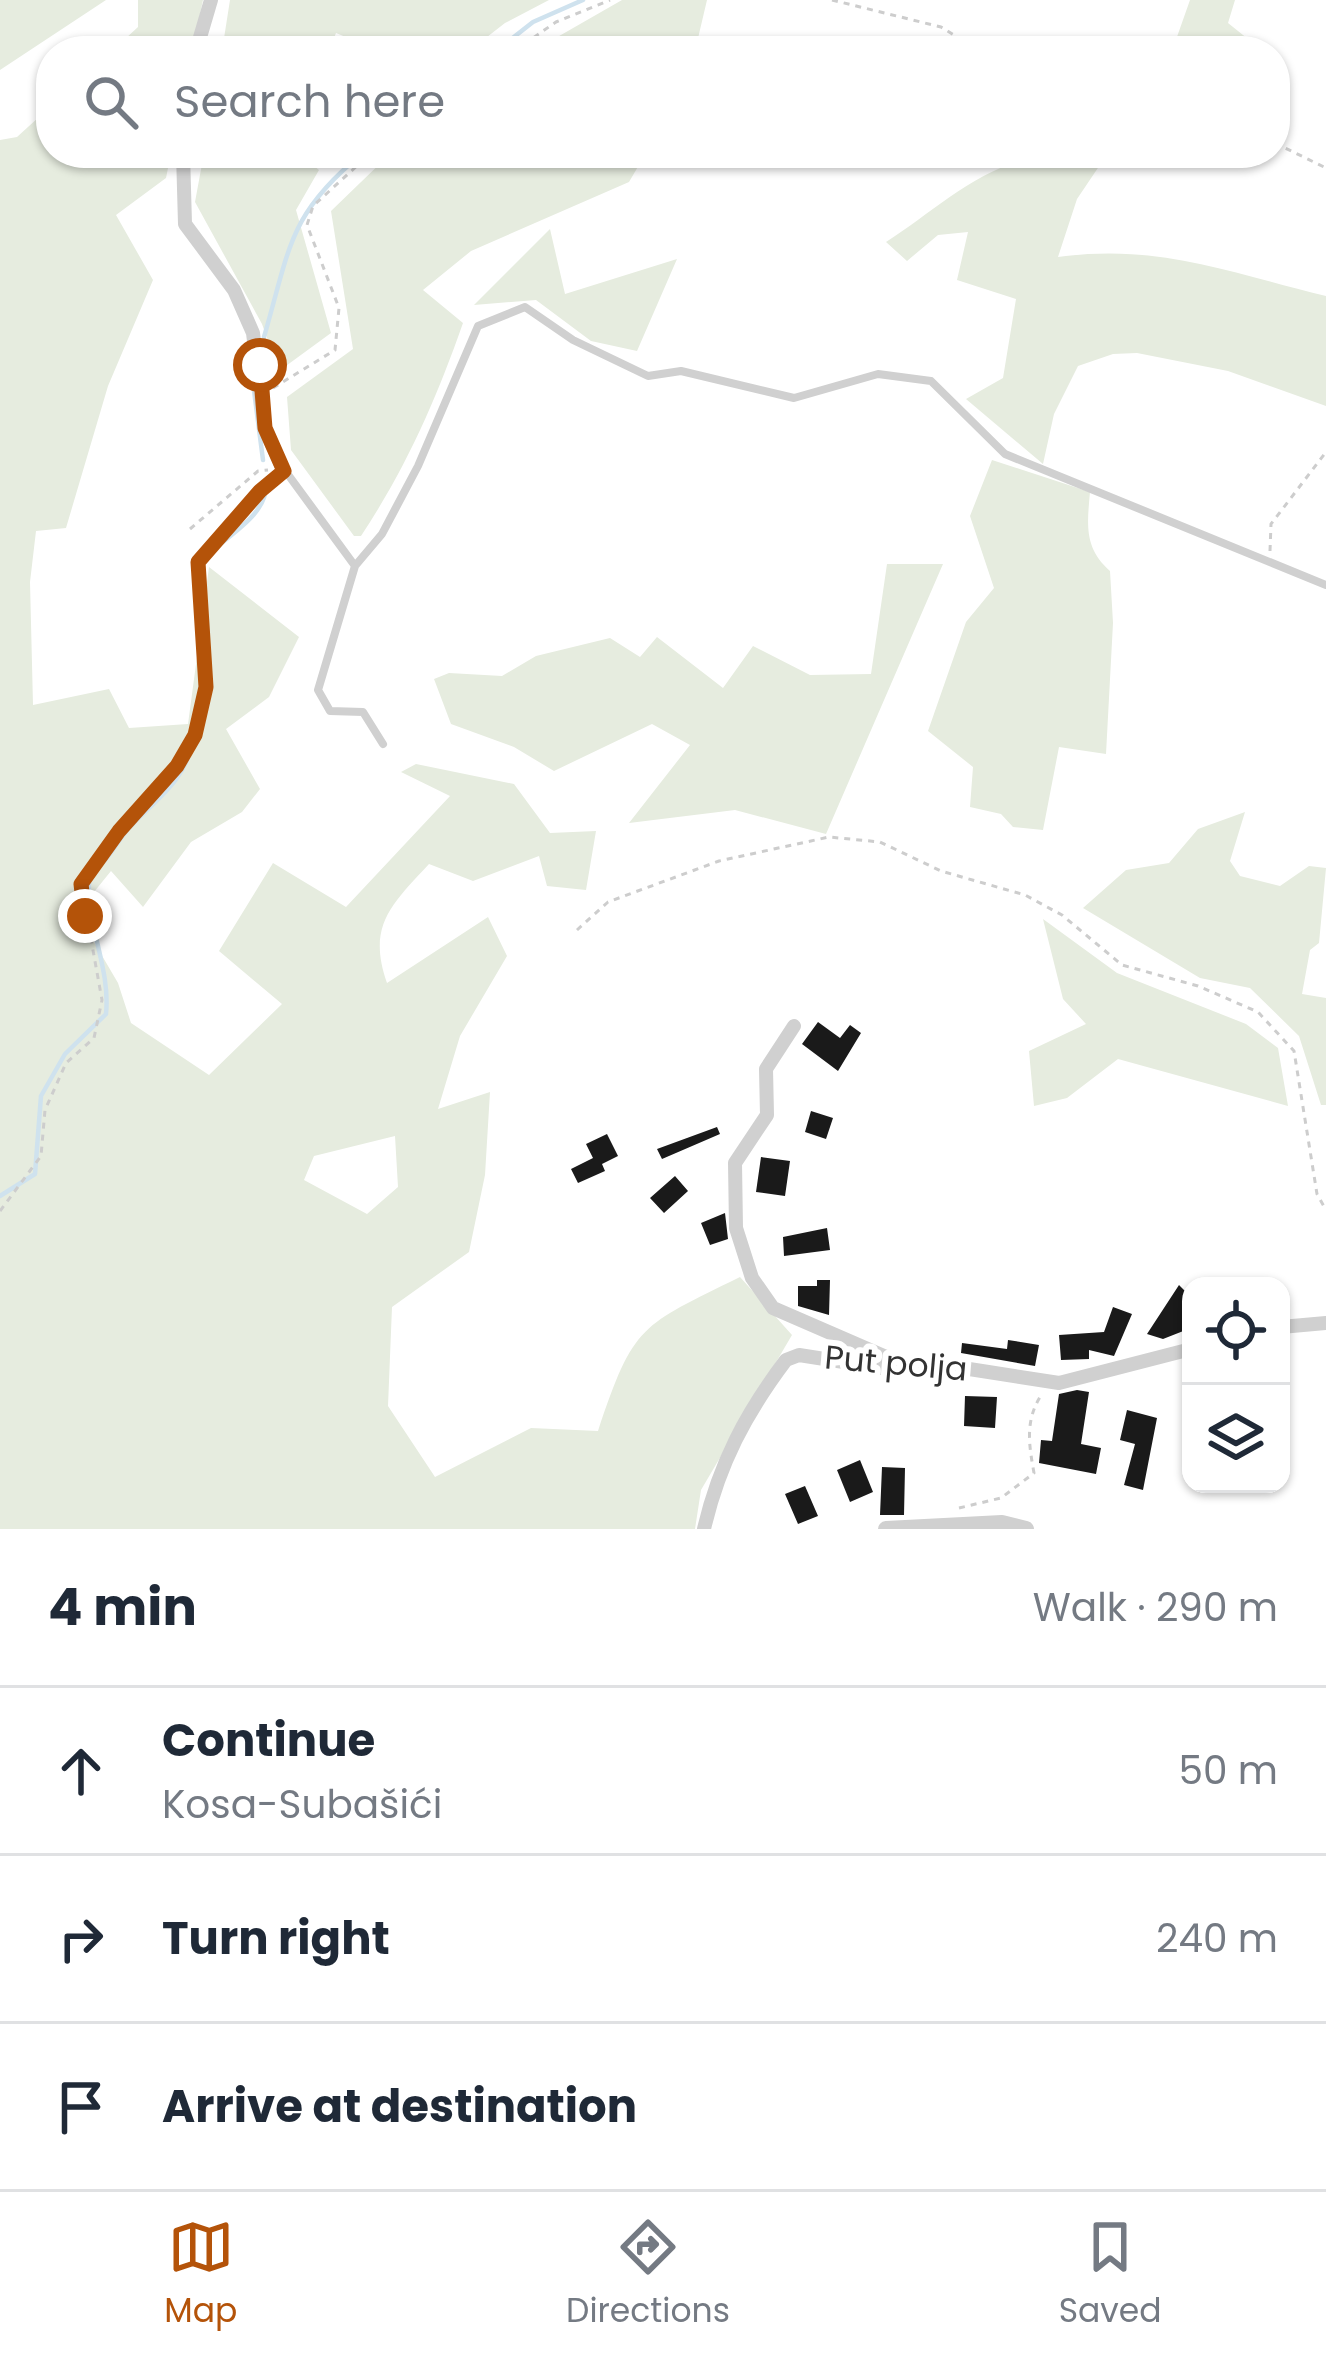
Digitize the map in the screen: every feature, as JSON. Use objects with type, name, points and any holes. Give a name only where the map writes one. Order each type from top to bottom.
[{"type":"street","points":[[200,36],[211,0]]},
{"type":"street","points":[[183,168],[184,224],[234,290],[253,333],[265,428],[283,468]]},
{"type":"street","points":[[794,1026],[766,1069],[767,1115],[735,1163],[736,1228],[752,1278],[773,1309],[909,1367]]},
{"type":"street","points":[[1290,1326],[1326,1323]]},
{"type":"street","name":"Put polja","points":[[704,1529],[719,1471],[737,1432],[786,1360],[799,1354],[909,1367],[950,1366],[1059,1383],[1182,1351]]},
{"type":"street","points":[[886,1529],[1002,1523],[1026,1529]]},
{"type":"lane","points":[[383,744],[362,712],[330,711],[318,689],[355,566],[382,534],[418,466],[478,326],[525,307],[573,340],[648,376],[681,370],[794,398],[878,374],[931,380],[1005,454],[1326,585]]},
{"type":"lane","points":[[283,468],[355,566]]},
{"type":"path","points":[[533,36],[610,0]]},
{"type":"path","points":[[832,0],[941,27],[956,36]]},
{"type":"path","points":[[1290,150],[1326,168]]},
{"type":"path","points":[[261,396],[335,350],[339,308],[307,225],[313,206],[355,168]]},
{"type":"path","points":[[1269,560],[1271,524],[1321,465],[1326,452]]},
{"type":"path","points":[[190,529],[258,471],[283,468]]},
{"type":"path","points":[[0,1211],[41,1156],[45,1110],[66,1063],[94,1038],[102,1000],[81,884],[119,831],[177,766],[195,735],[206,687],[198,562],[283,468]]},
{"type":"path","points":[[577,930],[608,902],[719,861],[829,837],[880,842],[941,871],[1025,895],[1062,915],[1122,965],[1198,986],[1258,1012],[1294,1051],[1317,1194],[1326,1210]]},
{"type":"path","points":[[957,1509],[1001,1498],[1034,1473],[1031,1412],[1059,1383]]},
{"type":"shaded area","points":[[0,0],[106,0],[51,36],[36,36],[36,46],[0,70]]},
{"type":"shaded area","points":[[138,0],[203,0],[195,36],[128,36],[138,27]]},
{"type":"shaded area","points":[[230,0],[549,0],[488,36],[224,36]]},
{"type":"shaded area","points":[[622,0],[707,0],[699,36],[559,36]]},
{"type":"shaded area","points":[[1190,0],[1235,0],[1228,23],[1244,36],[1177,36]]},
{"type":"shaded area","points":[[36,120],[36,168],[168,168],[166,178],[116,215],[153,280],[108,386],[66,528],[36,531],[30,582],[33,705],[109,689],[129,728],[188,724],[209,567],[299,637],[269,697],[226,729],[260,789],[242,812],[191,842],[143,907],[111,871],[77,913],[118,983],[131,1023],[209,1075],[282,1004],[219,951],[273,863],[346,907],[450,796],[401,772],[416,764],[514,784],[550,833],[596,831],[586,890],[547,886],[539,856],[473,881],[429,864],[394,905],[381,931],[387,983],[488,917],[507,956],[460,1036],[438,1109],[490,1092],[485,1175],[469,1252],[392,1307],[388,1406],[435,1477],[531,1428],[598,1431],[621,1368],[645,1332],[740,1277],[792,1335],[701,1490],[695,1529],[0,1529],[0,140],[17,137]],"holes":[[[395,1136],[398,1187],[367,1214],[304,1180],[314,1156]]]},
{"type":"shaded area","points":[[201,168],[319,170],[296,210],[331,333],[279,371],[262,324],[195,202]]},
{"type":"shaded area","points":[[375,168],[637,168],[629,182],[471,251],[423,290],[463,323],[406,459],[361,536],[354,536],[291,450],[287,397],[353,349],[331,211]]},
{"type":"shaded area","points":[[1000,168],[1098,168],[1077,199],[1058,257],[1162,257],[1326,296],[1326,406],[1228,371],[1137,353],[1113,354],[1078,366],[1054,414],[1043,464],[966,399],[1003,378],[1016,299],[957,280],[968,232],[938,235],[907,261],[886,242]]},
{"type":"shaded area","points":[[550,229],[565,294],[677,259],[637,351],[591,341],[536,300],[474,305]]},
{"type":"shaded area","points":[[992,460],[1090,492],[1091,545],[1110,571],[1113,623],[1106,754],[1059,747],[1043,830],[1013,827],[1001,814],[970,807],[973,767],[928,731],[966,622],[994,588],[970,516]]},
{"type":"shaded area","points":[[887,564],[943,564],[826,834],[735,810],[629,823],[690,745],[652,724],[554,771],[514,747],[451,724],[434,679],[449,673],[502,676],[536,656],[610,638],[640,657],[657,637],[723,688],[753,646],[810,675],[871,674]]},
{"type":"shaded area","points":[[1245,812],[1230,861],[1240,876],[1280,886],[1309,866],[1326,868],[1319,943],[1310,950],[1302,994],[1326,998],[1326,1105],[1321,1105],[1299,1036],[1250,988],[1200,978],[1083,908],[1126,870],[1169,863],[1198,829]]},
{"type":"shaded area","points":[[1043,919],[1117,973],[1246,1024],[1278,1048],[1288,1106],[1118,1059],[1067,1098],[1034,1106],[1029,1051],[1086,1024],[1063,999]]},
{"type":"building","points":[[818,1022],[840,1038],[850,1025],[861,1033],[838,1071],[802,1044]]},
{"type":"building","points":[[811,1111],[833,1118],[826,1139],[805,1132]]},
{"type":"building","points":[[717,1127],[720,1134],[662,1159],[657,1149]]},
{"type":"building","points":[[607,1134],[618,1156],[602,1164],[605,1171],[578,1183],[571,1169],[593,1158],[586,1144]]},
{"type":"building","points":[[761,1157],[790,1161],[785,1196],[756,1192]]},
{"type":"building","points":[[675,1176],[688,1191],[664,1213],[650,1198]]},
{"type":"building","points":[[725,1213],[728,1239],[710,1245],[701,1223]]},
{"type":"building","points":[[827,1228],[830,1250],[784,1256],[783,1237]]},
{"type":"building","points":[[817,1280],[830,1280],[829,1315],[798,1306],[798,1286],[817,1286]]},
{"type":"building","points":[[1179,1285],[1182,1332],[1163,1339],[1147,1334]]},
{"type":"building","points":[[1113,1307],[1132,1314],[1114,1356],[1089,1350],[1089,1359],[1061,1360],[1059,1335],[1104,1332]]},
{"type":"building","points":[[1008,1340],[1039,1345],[1035,1366],[961,1353],[962,1343],[1007,1349]]},
{"type":"building","points":[[1089,1392],[1081,1444],[1101,1448],[1096,1474],[1039,1463],[1041,1440],[1052,1441],[1059,1394]]},
{"type":"building","points":[[965,1396],[997,1397],[995,1428],[964,1426]]},
{"type":"building","points":[[1127,1410],[1157,1418],[1143,1490],[1124,1485],[1135,1444],[1120,1440]]},
{"type":"building","points":[[860,1460],[873,1492],[850,1502],[837,1470]]},
{"type":"building","points":[[882,1467],[905,1468],[904,1515],[880,1515]]},
{"type":"building","points":[[805,1486],[818,1516],[798,1524],[785,1494]]},
{"type":"waterway","points":[[515,36],[533,22],[583,0]]},
{"type":"waterway","points":[[264,337],[295,234],[320,195],[346,168]]},
{"type":"waterway","points":[[253,383],[263,460]]},
{"type":"waterway","points":[[0,1196],[35,1174],[41,1096],[65,1054],[106,1014],[105,978],[90,908],[90,872],[172,784],[189,756],[200,702],[203,559],[253,516],[266,482]]},
{"type":"route","points":[[85,916],[81,884],[119,831],[177,766],[195,735],[206,687],[198,562],[260,491],[284,471],[265,428],[260,365]]}]
